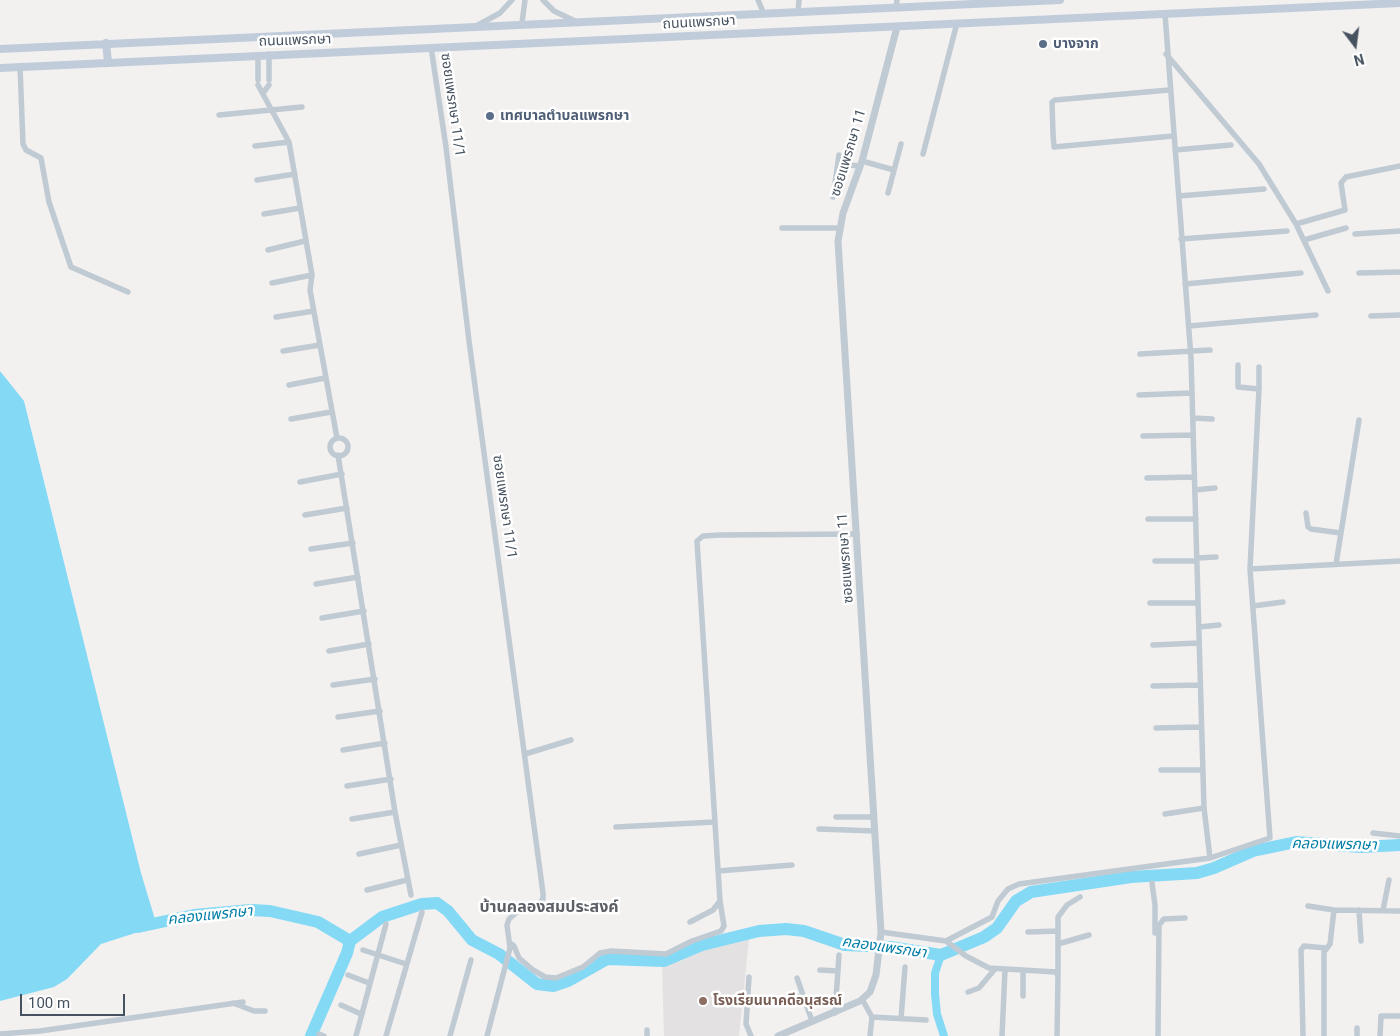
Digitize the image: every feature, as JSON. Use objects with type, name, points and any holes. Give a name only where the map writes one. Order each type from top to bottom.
[{"type":"main road","name":"ถนนแพรกษา","points":[[0,49],[478,25],[764,14],[896,4],[1060,0]]},
{"type":"main road","name":"ถนนแพรกษา","points":[[0,68],[258,54],[897,27],[1400,3]]},
{"type":"main road","points":[[106,44],[108,62]]},
{"type":"street","points":[[478,25],[500,13],[512,0]]},
{"type":"street","points":[[522,24],[525,0]]},
{"type":"street","points":[[543,0],[554,11],[575,21]]},
{"type":"street","points":[[758,0],[764,14]]},
{"type":"street","points":[[798,12],[799,0]]},
{"type":"street","points":[[1165,14],[1166,54],[1189,326],[1204,808],[1210,858]]},
{"type":"street","points":[[923,154],[957,23]]},
{"type":"street","name":"ซอยแพรกษา 11","points":[[862,999],[870,992],[874,984],[880,936],[857,534],[838,260],[839,228],[861,164],[897,27]]},
{"type":"street","name":"ซอยแพรกษา 11/1","points":[[431,47],[446,146],[472,366],[543,899],[536,908],[517,912],[509,919],[510,946]]},
{"type":"street","points":[[258,54],[258,83],[289,142],[312,275],[310,290],[337,438]]},
{"type":"street","points":[[263,93],[269,82],[269,54]]},
{"type":"street","points":[[1166,54],[1259,164],[1296,224],[1328,291]]},
{"type":"street","points":[[20,66],[23,144],[26,150],[41,158],[49,202],[67,260],[74,270],[128,292]]},
{"type":"street","points":[[1169,90],[1055,100],[1052,102],[1054,148],[1173,136]]},
{"type":"street","points":[[219,115],[302,107]]},
{"type":"street","points":[[255,146],[289,142]]},
{"type":"street","points":[[888,193],[901,144]]},
{"type":"street","points":[[1175,150],[1231,145]]},
{"type":"street","points":[[833,197],[840,155]]},
{"type":"street","points":[[838,164],[861,164],[894,170]]},
{"type":"street","points":[[1296,224],[1345,210],[1341,183],[1346,177],[1400,166]]},
{"type":"street","points":[[258,180],[295,174]]},
{"type":"street","points":[[1179,196],[1264,189]]},
{"type":"street","points":[[264,214],[300,208]]},
{"type":"street","points":[[782,228],[839,228]]},
{"type":"street","points":[[1304,240],[1346,228]]},
{"type":"street","points":[[1181,239],[1287,231]]},
{"type":"street","points":[[1355,234],[1400,232]]},
{"type":"street","points":[[268,250],[305,241]]},
{"type":"street","points":[[1359,273],[1400,272]]},
{"type":"street","points":[[1185,284],[1301,273]]},
{"type":"street","points":[[272,283],[312,275]]},
{"type":"street","points":[[276,317],[314,311]]},
{"type":"street","points":[[1189,326],[1316,315]]},
{"type":"street","points":[[1371,316],[1400,315]]},
{"type":"street","points":[[283,351],[320,345]]},
{"type":"street","points":[[1140,354],[1210,350]]},
{"type":"street","points":[[1238,365],[1238,388],[1259,389]]},
{"type":"street","points":[[880,936],[946,941],[992,917],[998,901],[1008,889],[1019,884],[1210,858],[1268,839],[1271,835],[1250,569],[1259,367]]},
{"type":"street","points":[[289,385],[325,378]]},
{"type":"street","points":[[1139,395],[1192,393]]},
{"type":"street","points":[[291,419],[331,412]]},
{"type":"street","points":[[1193,418],[1212,419]]},
{"type":"street","points":[[1336,564],[1359,420]]},
{"type":"street","points":[[1143,436],[1193,435]]},
{"type":"street","points":[[337,438],[345,440],[348,445],[345,453],[338,456],[332,453],[330,449],[330,444],[337,438]]},
{"type":"street","points":[[338,456],[395,812],[411,895]]},
{"type":"street","points":[[300,482],[342,474]]},
{"type":"street","points":[[1146,478],[1194,477]]},
{"type":"street","points":[[1195,490],[1215,488]]},
{"type":"street","points":[[305,515],[347,508]]},
{"type":"street","points":[[1306,513],[1308,527],[1311,529],[1341,533]]},
{"type":"street","points":[[1148,519],[1196,519]]},
{"type":"street","points":[[488,1036],[510,946],[514,946],[519,958],[533,970],[545,977],[556,978],[583,967],[600,953],[611,951],[666,954],[692,941],[720,931],[724,922],[720,901],[718,871],[699,538],[744,534],[857,534]]},
{"type":"street","points":[[311,549],[353,543]]},
{"type":"street","points":[[1154,561],[1197,560],[1216,557]]},
{"type":"street","points":[[1250,569],[1400,561]]},
{"type":"street","points":[[316,584],[358,577]]},
{"type":"street","points":[[1253,606],[1283,602]]},
{"type":"street","points":[[1150,603],[1198,603]]},
{"type":"street","points":[[322,618],[364,611]]},
{"type":"street","points":[[1199,627],[1219,625]]},
{"type":"street","points":[[1153,645],[1199,643]]},
{"type":"street","points":[[329,651],[369,644]]},
{"type":"street","points":[[333,685],[375,679]]},
{"type":"street","points":[[1153,686],[1200,686]]},
{"type":"street","points":[[338,717],[380,711]]},
{"type":"street","points":[[1156,728],[1201,727]]},
{"type":"street","points":[[525,754],[571,740]]},
{"type":"street","points":[[342,750],[385,743]]},
{"type":"street","points":[[1161,770],[1203,770]]},
{"type":"street","points":[[347,786],[391,779]]},
{"type":"street","points":[[1165,814],[1204,808]]},
{"type":"street","points":[[352,819],[395,812]]},
{"type":"street","points":[[836,816],[874,817]]},
{"type":"street","points":[[616,827],[715,822]]},
{"type":"street","points":[[819,829],[874,830]]},
{"type":"street","points":[[1373,833],[1400,836]]},
{"type":"street","points":[[358,854],[401,845]]},
{"type":"street","points":[[718,871],[792,865]]},
{"type":"street","points":[[367,890],[407,880]]},
{"type":"street","points":[[1383,910],[1389,880]]},
{"type":"street","points":[[1152,883],[1156,905],[1154,937],[1158,946]]},
{"type":"street","points":[[1057,1036],[1058,931],[1060,913],[1067,905],[1080,897]]},
{"type":"street","points":[[690,922],[713,910],[720,901]]},
{"type":"street","points":[[1308,906],[1334,910],[1400,910]]},
{"type":"street","points":[[1324,1036],[1324,958],[1326,948],[1330,944],[1334,910]]},
{"type":"street","points":[[1359,910],[1361,940]]},
{"type":"street","points":[[386,1036],[422,912]]},
{"type":"street","points":[[1158,1036],[1158,946],[1161,922],[1167,918],[1185,918]]},
{"type":"street","points":[[356,1036],[386,924]]},
{"type":"street","points":[[1028,932],[1058,931]]},
{"type":"street","points":[[1058,944],[1089,935]]},
{"type":"street","points":[[946,941],[983,966],[1005,970],[1052,971],[1056,972],[1058,976]]},
{"type":"street","points":[[1303,1036],[1301,950],[1304,946],[1326,948]]},
{"type":"street","points":[[363,950],[406,964]]},
{"type":"street","points":[[835,1013],[839,955]]},
{"type":"street","points":[[450,1036],[471,960]]},
{"type":"street","points":[[901,1019],[905,967]]},
{"type":"street","points":[[968,992],[979,988],[995,969]]},
{"type":"street","points":[[820,970],[838,972]]},
{"type":"street","points":[[1002,1036],[1005,970]]},
{"type":"street","points":[[1023,970],[1023,996]]},
{"type":"street","points":[[348,976],[369,983]]},
{"type":"street","points":[[749,977],[746,1024],[751,1036]]},
{"type":"street","points":[[797,978],[812,1021]]},
{"type":"street","points":[[780,999],[803,996]]},
{"type":"street","points":[[778,1036],[835,1013],[862,999],[872,1017],[870,1036]]},
{"type":"street","points":[[0,1034],[40,1031],[243,1002]]},
{"type":"street","points":[[233,1003],[254,1012],[265,1011]]},
{"type":"street","points":[[341,1006],[362,1014]]},
{"type":"street","points":[[1380,1036],[1381,1016],[1400,1016]]},
{"type":"street","points":[[872,1017],[926,1020]]},
{"type":"street","points":[[1357,1028],[1357,1036]]},
{"type":"shaded area","name":"โรงเรียนนาคดีอนุสรณ์","points":[[749,939],[739,1036],[664,1036],[662,966],[680,961],[711,947]]},
{"type":"water","points":[[0,371],[24,401],[141,873],[157,926],[101,944],[67,979],[54,987],[0,1001]]},
{"type":"waterway","name":"คลองแพรกษา","points":[[138,927],[194,915],[251,910],[270,911],[318,922],[350,941],[382,917],[422,904],[437,903],[448,911],[472,940],[499,954],[537,984],[553,986],[568,981],[607,959],[664,961],[702,945],[759,931],[786,929],[804,931],[845,945],[890,947],[941,955],[984,937],[997,928],[1016,901],[1031,892],[1131,877],[1197,873],[1214,868],[1253,851],[1296,842],[1361,847],[1400,845]]},
{"type":"waterway","points":[[311,1036],[347,953],[350,941]]},
{"type":"waterway","points":[[941,955],[935,973],[935,994],[937,1014],[944,1036]]},
{"type":"place","name":"บางจาก","points":[[1043,44]]},
{"type":"place","name":"เทศบาลตำบลแพรกษา","points":[[490,116]]},
{"type":"place","name":"โรงเรียนนาคดีอนุสรณ์","points":[[703,1001]]},
{"type":"district","name":"บ้านคลองสมประสงค์","points":[[549,908]]}]
